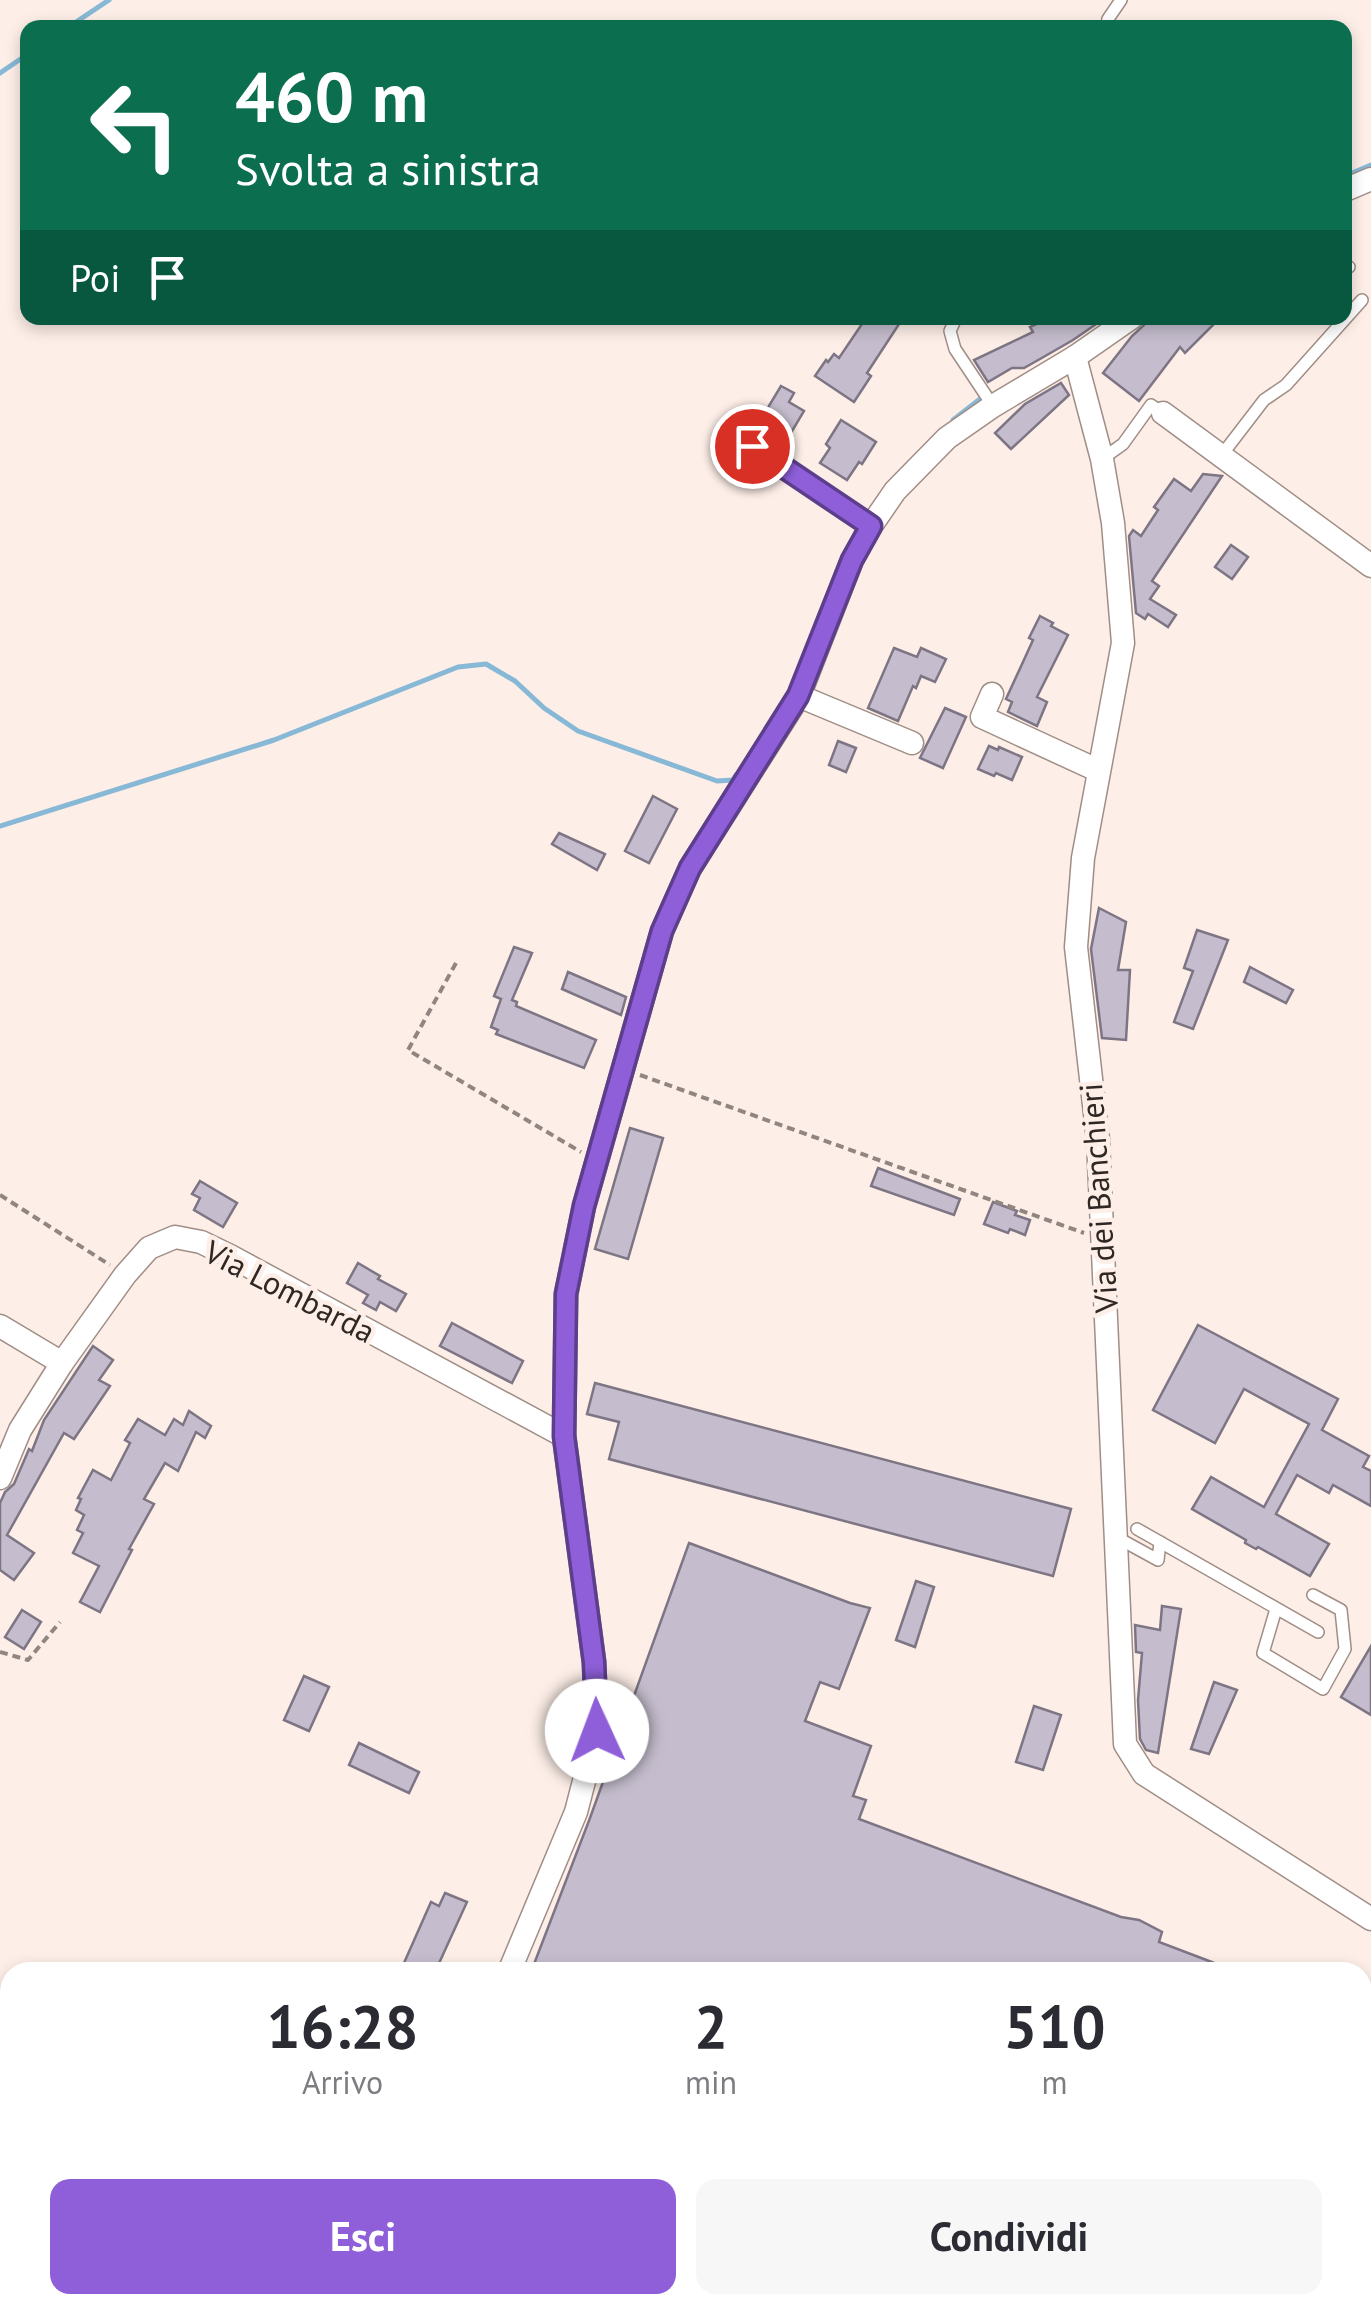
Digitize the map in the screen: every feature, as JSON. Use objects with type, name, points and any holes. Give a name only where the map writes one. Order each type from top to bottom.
[{"type":"street","points":[[514,1962],[576,1812],[597,1731],[594,1662],[564,1436],[566,1294],[584,1206],[662,931],[690,868],[798,696],[866,523],[947,438],[1121,325]]},
{"type":"street","name":"Via dei Banchieri","points":[[1075,357],[1102,458],[1113,523],[1123,642],[1083,858],[1076,947],[1098,1140],[1126,1533],[1125,1744],[1144,1774],[1371,1919]]},
{"type":"street","points":[[1163,413],[1371,566]]},
{"type":"street","points":[[992,694],[982,717],[1098,770]]},
{"type":"street","points":[[798,696],[912,743]]},
{"type":"street","name":"Via Lombarda","points":[[0,1478],[20,1430],[125,1275],[150,1248],[175,1238],[201,1242],[564,1436]]},
{"type":"street","points":[[0,1326],[62,1363]]},
{"type":"lane","points":[[1352,311],[1362,300]]},
{"type":"lane","points":[[953,325],[950,331],[955,349],[993,406]]},
{"type":"lane","points":[[1221,456],[1264,400],[1286,385],[1340,325]]},
{"type":"lane","points":[[1102,458],[1123,444],[1151,405],[1163,413]]},
{"type":"lane","points":[[752,446],[866,523]]},
{"type":"lane","points":[[1126,1533],[1158,1560],[1160,1542]]},
{"type":"lane","points":[[1126,1533],[1160,1542],[1318,1632]]},
{"type":"lane","points":[[1276,1608],[1263,1654],[1323,1689],[1345,1650],[1341,1610],[1313,1594]]},
{"type":"path","points":[[456,962],[408,1050],[596,1161]]},
{"type":"path","points":[[622,1069],[1103,1239]]},
{"type":"path","points":[[0,1195],[125,1275]]},
{"type":"path","points":[[0,1652],[28,1660],[60,1622]]},
{"type":"building","points":[[861,325],[898,325],[867,373],[871,376],[854,402],[815,376],[834,354],[839,358]]},
{"type":"building","points":[[1095,325],[1024,368],[1012,368],[988,382],[974,360],[1033,332],[1030,327]]},
{"type":"building","points":[[1144,325],[1213,325],[1185,353],[1180,347],[1139,401],[1103,373]]},
{"type":"building","points":[[1061,383],[1069,395],[1011,449],[995,433],[1025,404]]},
{"type":"building","points":[[781,386],[794,393],[789,402],[804,411],[788,438],[758,424]]},
{"type":"building","points":[[841,420],[876,442],[847,480],[820,463]]},
{"type":"building","points":[[1203,474],[1222,476],[1152,581],[1159,586],[1150,599],[1176,615],[1168,627],[1148,614],[1145,619],[1136,613],[1129,536],[1133,530],[1141,536],[1158,510],[1154,507],[1174,479],[1191,491]]},
{"type":"building","points":[[1231,545],[1248,557],[1232,579],[1215,567]]},
{"type":"building","points":[[1040,616],[1068,635],[1037,697],[1047,702],[1037,726],[1008,712],[1012,702],[1006,699]]},
{"type":"building","points":[[894,648],[917,657],[921,648],[946,659],[935,682],[921,676],[916,688],[913,686],[898,721],[868,708]]},
{"type":"building","points":[[945,708],[966,717],[943,768],[920,758]]},
{"type":"building","points":[[838,741],[856,748],[846,772],[829,765]]},
{"type":"building","points":[[989,746],[1022,757],[1012,780],[978,769]]},
{"type":"building","points":[[653,796],[677,809],[649,863],[625,851]]},
{"type":"building","points":[[559,833],[605,854],[597,870],[552,844]]},
{"type":"building","points":[[1099,908],[1126,922],[1118,970],[1130,970],[1126,1040],[1102,1038],[1091,949]]},
{"type":"building","points":[[1197,930],[1228,940],[1193,1029],[1174,1022],[1193,971],[1184,968]]},
{"type":"building","points":[[514,947],[532,953],[512,1000],[517,1002],[516,1006],[596,1040],[584,1068],[496,1034],[498,1030],[491,1027],[501,999],[494,996]]},
{"type":"building","points":[[1250,967],[1293,990],[1286,1003],[1244,982]]},
{"type":"building","points":[[568,972],[626,997],[621,1015],[562,989]]},
{"type":"building","points":[[630,1128],[663,1138],[628,1259],[595,1249]]},
{"type":"building","points":[[878,1168],[960,1199],[954,1215],[871,1186]]},
{"type":"building","points":[[200,1181],[237,1203],[223,1227],[194,1210],[200,1198],[192,1194]]},
{"type":"building","points":[[993,1202],[1030,1220],[1025,1235],[984,1224]]},
{"type":"building","points":[[358,1263],[406,1294],[396,1311],[380,1302],[376,1310],[363,1303],[368,1295],[347,1283]]},
{"type":"building","points":[[452,1323],[523,1361],[512,1383],[440,1346]]},
{"type":"building","points":[[1198,1325],[1338,1399],[1322,1430],[1369,1456],[1363,1467],[1371,1471],[1371,1506],[1333,1485],[1329,1493],[1297,1475],[1276,1514],[1329,1544],[1310,1576],[1245,1543],[1246,1540],[1192,1509],[1211,1477],[1264,1507],[1309,1424],[1244,1389],[1215,1443],[1153,1410]]},
{"type":"building","points":[[93,1346],[113,1360],[99,1380],[110,1386],[74,1439],[64,1433],[7,1535],[34,1553],[14,1580],[0,1570],[0,1503],[14,1484],[29,1449],[32,1451],[44,1420]]},
{"type":"building","points":[[595,1383],[1071,1509],[1053,1576],[609,1459],[619,1422],[587,1414]]},
{"type":"building","points":[[189,1411],[211,1426],[205,1438],[196,1432],[178,1471],[165,1463],[144,1499],[154,1504],[100,1612],[80,1602],[99,1566],[73,1553],[83,1533],[77,1530],[84,1515],[76,1510],[81,1499],[78,1498],[93,1470],[111,1480],[130,1443],[125,1440],[138,1419],[165,1435],[174,1419],[183,1425]]},
{"type":"building","points":[[689,1543],[870,1608],[839,1689],[820,1682],[805,1721],[871,1746],[853,1796],[866,1800],[859,1819],[1121,1917],[1139,1920],[1162,1932],[1159,1942],[1212,1962],[535,1962]]},
{"type":"building","points":[[916,1581],[934,1587],[915,1647],[896,1640]]},
{"type":"building","points":[[1162,1606],[1181,1609],[1158,1753],[1146,1750],[1140,1739],[1142,1653],[1136,1652],[1135,1625],[1160,1630]]},
{"type":"building","points":[[22,1610],[41,1622],[24,1649],[5,1637]]},
{"type":"building","points":[[1371,1646],[1371,1715],[1341,1697]]},
{"type":"building","points":[[304,1676],[329,1687],[309,1731],[284,1720]]},
{"type":"building","points":[[1214,1682],[1237,1690],[1209,1754],[1191,1749]]},
{"type":"building","points":[[1034,1706],[1061,1715],[1043,1770],[1016,1762]]},
{"type":"building","points":[[359,1743],[419,1772],[409,1793],[349,1765]]},
{"type":"building","points":[[445,1893],[467,1902],[440,1962],[404,1962],[431,1902],[439,1906]]},
{"type":"waterway","points":[[79,20],[109,0]]},
{"type":"waterway","points":[[0,73],[20,59]]},
{"type":"waterway","points":[[1352,173],[1371,165]]},
{"type":"waterway","points":[[953,420],[980,399]]},
{"type":"waterway","points":[[0,826],[274,740],[458,667],[486,664],[515,681],[544,708],[578,731],[717,781],[733,780],[736,775]]},
{"type":"route","points":[[597,1731],[594,1662],[564,1436],[566,1294],[584,1206],[662,931],[690,868],[798,696],[852,560],[871,526],[752,446]]}]
